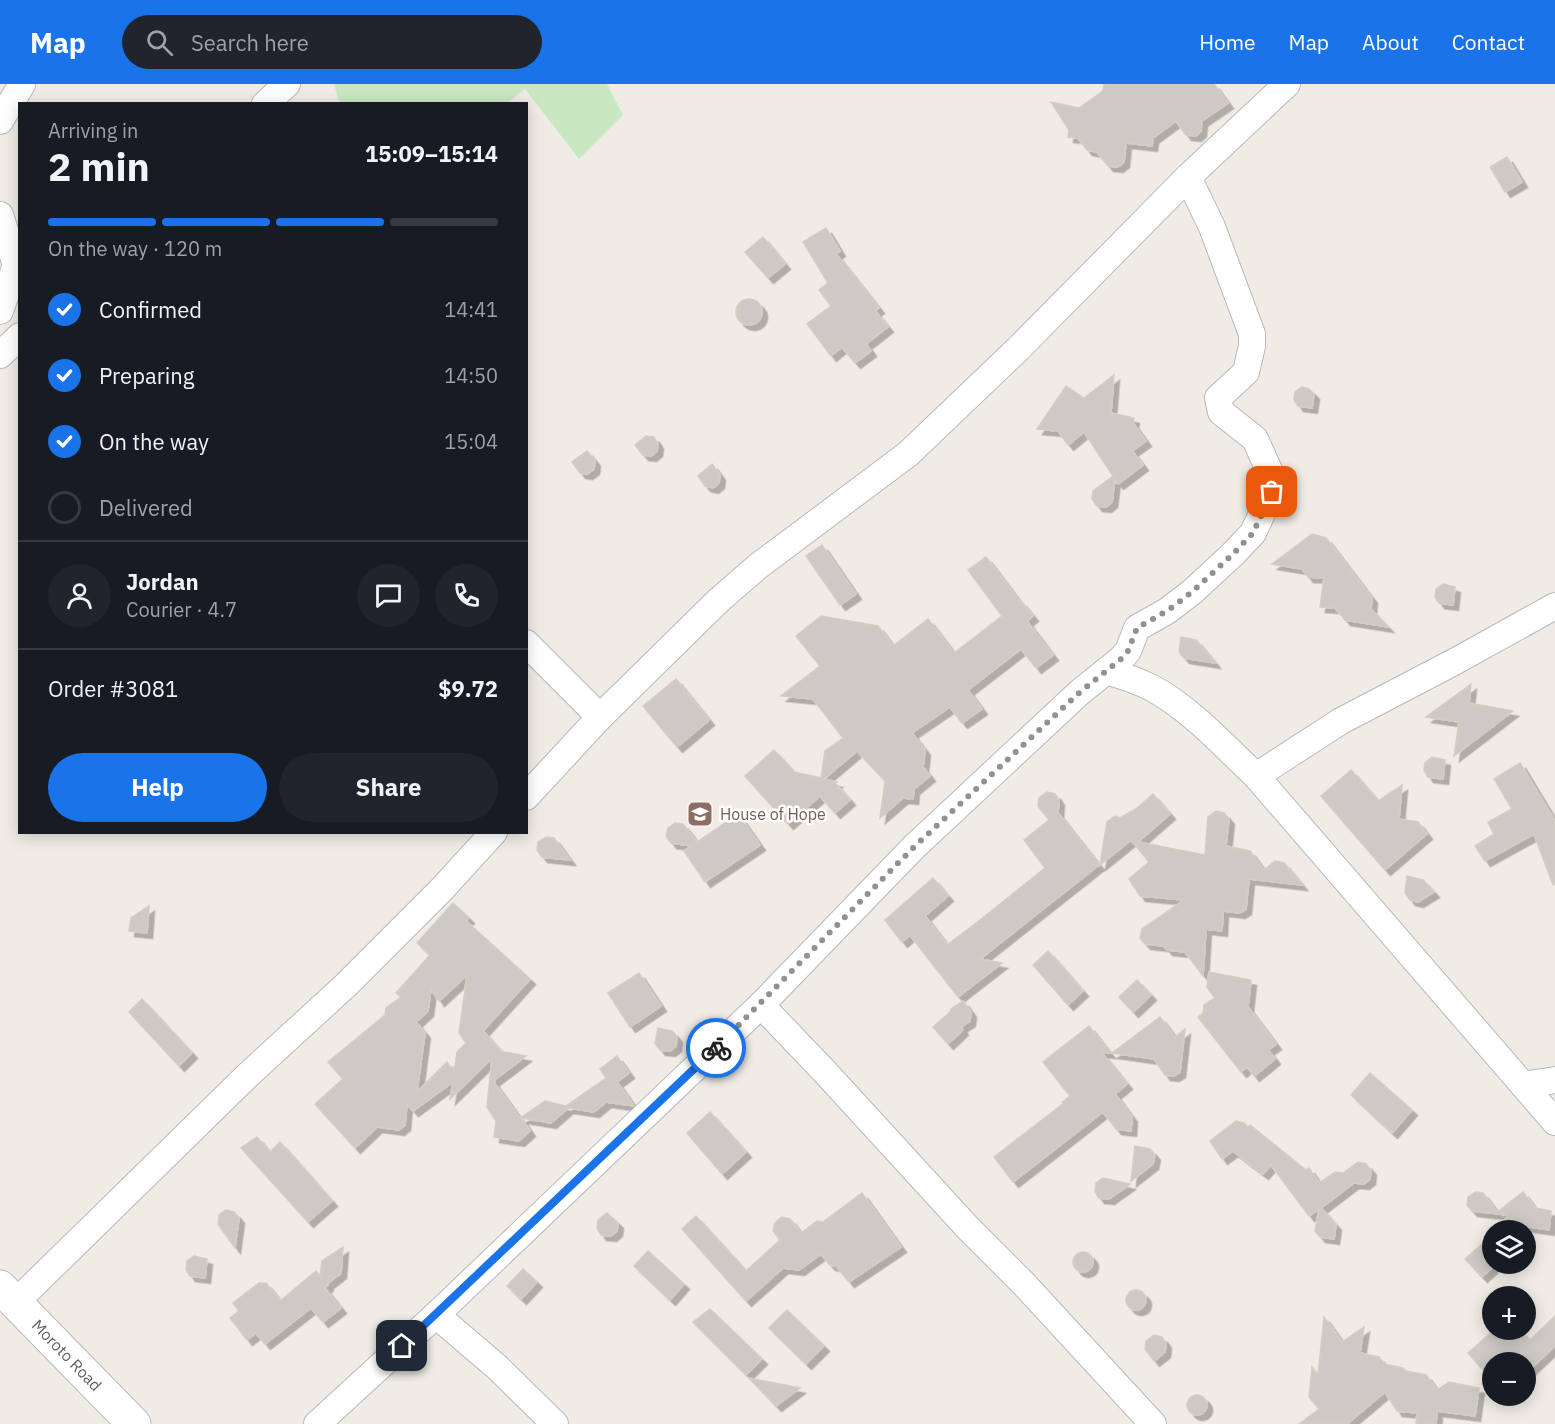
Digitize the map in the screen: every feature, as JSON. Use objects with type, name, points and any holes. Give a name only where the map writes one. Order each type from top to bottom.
[{"type":"main road","name":"Moroto Road","points":[[8,1294],[134,1424]]},
{"type":"street","points":[[0,121],[22,84]]},
{"type":"street","points":[[267,102],[287,84]]},
{"type":"street","points":[[528,795],[600,717],[718,601],[757,567],[908,454],[1018,349],[1188,177],[1287,84]]},
{"type":"street","points":[[316,1424],[436,1315],[761,1005],[914,847],[1080,692],[1128,651],[1137,628],[1184,599],[1253,533],[1272,492],[1273,479],[1255,439],[1221,411],[1218,398],[1246,372],[1252,346],[1252,334],[1212,227],[1188,177]]},
{"type":"street","points":[[0,215],[18,266],[0,311]]},
{"type":"street","points":[[0,355],[18,338]]},
{"type":"street","points":[[1256,776],[1341,721],[1555,606]]},
{"type":"street","points":[[528,645],[600,717]]},
{"type":"street","points":[[1106,671],[1148,686],[1166,696],[1256,776],[1555,1122]]},
{"type":"street","points":[[8,1294],[370,961],[442,889],[492,834]]},
{"type":"street","points":[[761,1005],[1153,1424]]},
{"type":"street","points":[[1523,1085],[1555,1080]]},
{"type":"street","points":[[436,1315],[497,1368],[555,1424]]},
{"type":"green space","points":[[334,84],[607,84],[623,115],[579,159],[525,89],[508,102],[339,102]]},
{"type":"building","points":[[1104,84],[1214,84],[1228,103],[1202,121],[1201,131],[1196,136],[1186,135],[1176,121],[1153,138],[1152,146],[1126,143],[1124,162],[1118,167],[1108,166],[1097,152],[1087,150],[1078,138],[1068,137],[1069,130],[1051,102],[1079,108],[1103,91]]},
{"type":"building","points":[[1507,157],[1522,182],[1505,192],[1490,167]]},
{"type":"building","points":[[826,228],[840,251],[836,254],[879,308],[875,311],[888,327],[866,344],[871,351],[855,363],[842,347],[831,356],[807,324],[831,306],[819,290],[828,283],[803,242]]},
{"type":"building","points":[[763,237],[785,264],[768,278],[745,252]]},
{"type":"building","points":[[749,299],[758,303],[762,312],[758,321],[749,325],[740,321],[736,312],[740,303]]},
{"type":"building","points":[[1114,375],[1111,413],[1134,418],[1133,423],[1146,441],[1132,451],[1143,465],[1118,484],[1115,479],[1112,502],[1106,507],[1097,506],[1092,499],[1093,491],[1113,476],[1084,432],[1068,445],[1058,431],[1037,429],[1066,386],[1084,398]]},
{"type":"building","points":[[1302,387],[1314,394],[1312,408],[1298,406],[1294,400],[1295,392]]},
{"type":"building","points":[[646,436],[654,437],[658,444],[657,451],[651,456],[643,455],[635,445]]},
{"type":"building","points":[[587,451],[595,461],[594,469],[587,474],[580,473],[572,462]]},
{"type":"building","points":[[712,464],[720,475],[719,483],[713,488],[705,486],[698,476]]},
{"type":"building","points":[[1312,534],[1326,538],[1372,598],[1371,609],[1388,627],[1345,620],[1335,608],[1320,607],[1324,578],[1308,577],[1302,569],[1272,564]]},
{"type":"building","points":[[822,545],[856,594],[840,605],[806,556]]},
{"type":"building","points":[[986,557],[1033,616],[1027,621],[1053,655],[1036,668],[1021,649],[968,690],[982,709],[962,723],[950,707],[912,733],[925,750],[923,767],[930,776],[914,789],[913,799],[903,798],[880,818],[885,781],[857,751],[824,779],[837,782],[835,783],[850,800],[835,813],[820,796],[788,824],[745,776],[774,750],[794,772],[821,778],[825,751],[843,738],[813,699],[781,696],[820,666],[796,636],[821,616],[878,626],[893,646],[928,619],[954,653],[1002,616],[968,570]]},
{"type":"building","points":[[1443,584],[1455,587],[1453,605],[1439,603],[1435,597],[1436,589]]},
{"type":"building","points":[[1181,637],[1196,640],[1215,663],[1184,658],[1179,652]]},
{"type":"building","points":[[676,679],[709,720],[677,747],[643,706]]},
{"type":"building","points":[[1471,684],[1469,703],[1513,711],[1454,756],[1459,722],[1426,717]]},
{"type":"building","points":[[1432,757],[1445,760],[1443,779],[1428,777],[1424,770],[1425,763]]},
{"type":"building","points":[[1520,763],[1555,821],[1555,884],[1553,885],[1534,834],[1485,861],[1475,846],[1494,834],[1488,822],[1512,809],[1494,779]]},
{"type":"building","points":[[1351,770],[1378,801],[1402,785],[1399,819],[1418,822],[1427,834],[1385,870],[1321,796]]},
{"type":"building","points":[[1047,792],[1055,794],[1059,800],[1058,813],[1099,865],[980,959],[1002,963],[958,997],[910,935],[902,942],[885,920],[933,878],[948,896],[925,916],[947,945],[980,920],[1045,868],[1024,840],[1049,820],[1038,806],[1039,798]]},
{"type":"building","points":[[1153,794],[1170,814],[1138,842],[1205,855],[1208,817],[1216,811],[1224,813],[1229,819],[1226,846],[1250,851],[1264,870],[1275,861],[1284,863],[1302,885],[1249,879],[1246,909],[1240,913],[1223,911],[1222,931],[1206,929],[1203,976],[1185,952],[1145,944],[1140,938],[1142,929],[1184,900],[1140,896],[1129,879],[1149,862],[1131,840],[1100,865],[1107,822],[1115,816],[1120,818],[1136,809]]},
{"type":"building","points":[[738,814],[760,845],[705,882],[684,851],[692,846],[671,843],[666,836],[668,828],[675,823],[683,824],[697,842]]},
{"type":"building","points":[[546,837],[554,838],[570,860],[542,857],[537,850],[538,842]]},
{"type":"building","points":[[1407,876],[1423,880],[1434,892],[1418,902],[1410,900],[1405,893]]},
{"type":"building","points":[[453,903],[469,918],[466,921],[530,979],[483,1031],[499,1051],[526,1056],[493,1081],[520,1118],[545,1101],[566,1106],[606,1078],[600,1069],[617,1056],[629,1073],[617,1082],[634,1106],[606,1102],[594,1112],[568,1108],[551,1123],[521,1118],[530,1131],[519,1141],[494,1137],[496,1121],[487,1107],[492,1058],[450,1099],[453,1082],[413,1111],[407,1104],[405,1125],[399,1130],[377,1127],[355,1148],[315,1104],[343,1079],[328,1062],[385,1015],[386,1008],[401,997],[396,993],[430,955],[417,943]],"holes":[[[467,975],[459,1033],[466,1043],[457,1052],[454,1072],[447,1062],[417,1092],[425,1033],[416,1022],[428,1011],[431,989],[439,1001]]]},
{"type":"building","points":[[149,906],[147,933],[129,931],[131,918]]},
{"type":"building","points":[[1048,951],[1083,991],[1068,1005],[1033,965]]},
{"type":"building","points":[[1209,972],[1251,980],[1248,1007],[1276,1044],[1268,1050],[1275,1059],[1254,1076],[1247,1067],[1241,1072],[1198,1017],[1203,1013],[1204,1005],[1215,998],[1207,987]]},
{"type":"building","points":[[639,973],[661,1006],[630,1027],[608,993]]},
{"type":"building","points":[[1137,980],[1151,995],[1133,1012],[1119,997]]},
{"type":"building","points":[[142,999],[192,1053],[179,1066],[129,1012]]},
{"type":"building","points":[[963,1001],[971,1012],[970,1021],[961,1027],[963,1030],[948,1044],[933,1027],[951,1009]]},
{"type":"building","points":[[1160,1017],[1175,1037],[1185,1029],[1180,1072],[1174,1076],[1165,1075],[1154,1059],[1112,1053]]},
{"type":"building","points":[[1089,1026],[1110,1053],[1101,1052],[1127,1084],[1115,1094],[1132,1117],[1131,1131],[1116,1129],[1103,1112],[1013,1182],[994,1157],[1070,1096],[1043,1062]]},
{"type":"building","points":[[658,1028],[672,1031],[677,1037],[676,1046],[670,1051],[660,1050],[655,1043]]},
{"type":"building","points":[[1370,1073],[1412,1110],[1392,1133],[1351,1095]]},
{"type":"building","points":[[710,1112],[746,1152],[722,1174],[687,1133]]},
{"type":"building","points":[[1236,1121],[1248,1127],[1250,1125],[1306,1170],[1309,1168],[1319,1183],[1335,1172],[1343,1173],[1358,1162],[1366,1164],[1371,1170],[1370,1179],[1364,1184],[1354,1183],[1321,1208],[1336,1225],[1334,1239],[1320,1237],[1315,1231],[1319,1209],[1309,1216],[1271,1165],[1263,1174],[1233,1151],[1222,1159],[1210,1141]]},
{"type":"building","points":[[257,1137],[270,1152],[280,1142],[332,1201],[308,1222],[241,1148]]},
{"type":"building","points":[[1135,1146],[1150,1149],[1155,1155],[1153,1164],[1131,1181]]},
{"type":"building","points":[[1103,1178],[1130,1184],[1109,1199],[1099,1198],[1095,1192],[1096,1183]]},
{"type":"building","points":[[1476,1192],[1483,1193],[1497,1212],[1523,1192],[1535,1208],[1551,1211],[1549,1230],[1536,1228],[1536,1220],[1504,1220],[1509,1215],[1472,1211],[1467,1205],[1468,1197]]},
{"type":"building","points":[[862,1193],[901,1247],[849,1282],[836,1266],[830,1265],[821,1254],[799,1270],[783,1268],[746,1301],[682,1229],[696,1216],[746,1271],[780,1240],[773,1231],[775,1223],[782,1217],[790,1219],[801,1233],[817,1221],[823,1222]]},
{"type":"building","points":[[226,1210],[234,1212],[239,1218],[235,1248],[218,1224],[219,1215]]},
{"type":"building","points":[[607,1213],[618,1223],[617,1231],[611,1236],[601,1235],[597,1228],[598,1220]]},
{"type":"building","points":[[1482,1244],[1482,1274],[1485,1274],[1482,1277],[1465,1259]]},
{"type":"building","points":[[343,1247],[341,1273],[325,1288],[341,1308],[323,1322],[311,1308],[265,1344],[256,1333],[247,1340],[230,1318],[239,1311],[233,1303],[259,1283],[266,1283],[280,1301],[316,1271],[320,1276],[322,1261]]},
{"type":"building","points":[[648,1251],[684,1284],[670,1300],[634,1266]]},
{"type":"building","points":[[1083,1252],[1090,1255],[1093,1262],[1090,1269],[1083,1272],[1076,1269],[1073,1262],[1076,1255]]},
{"type":"building","points":[[194,1256],[207,1259],[205,1278],[190,1276],[186,1270],[187,1261]]},
{"type":"building","points":[[523,1269],[537,1282],[521,1299],[507,1286]]},
{"type":"building","points":[[1132,1290],[1140,1290],[1146,1296],[1146,1304],[1140,1310],[1132,1310],[1126,1304],[1126,1296]]},
{"type":"building","points":[[710,1309],[762,1359],[746,1375],[693,1322]]},
{"type":"building","points":[[787,1310],[824,1346],[806,1364],[769,1328]]},
{"type":"building","points":[[1555,1316],[1555,1346],[1536,1364],[1536,1352],[1482,1352],[1482,1369],[1468,1353],[1483,1340],[1536,1340],[1536,1334]]},
{"type":"building","points":[[1324,1317],[1342,1342],[1364,1327],[1360,1353],[1379,1357],[1384,1364],[1426,1375],[1437,1390],[1449,1382],[1479,1388],[1475,1416],[1437,1411],[1436,1424],[1416,1424],[1417,1413],[1397,1411],[1385,1392],[1347,1424],[1299,1424],[1319,1409],[1309,1397],[1312,1367],[1318,1375]]},
{"type":"building","points":[[1154,1335],[1162,1337],[1166,1343],[1165,1352],[1154,1361],[1145,1349],[1146,1341]]},
{"type":"building","points":[[749,1378],[800,1388],[776,1406]]},
{"type":"building","points":[[1193,1395],[1201,1395],[1207,1401],[1207,1409],[1201,1415],[1193,1415],[1187,1409],[1187,1401]]},
{"type":"way so far","points":[[716,1048],[761,1005],[914,847],[1080,692],[1120,660],[1128,651],[1135,631],[1140,625],[1167,611],[1192,592],[1233,554],[1253,533],[1272,492]]},
{"type":"place","name":"House of Hope","points":[[700,814]]},
{"type":"route","points":[[402,1346],[716,1048]]}]
